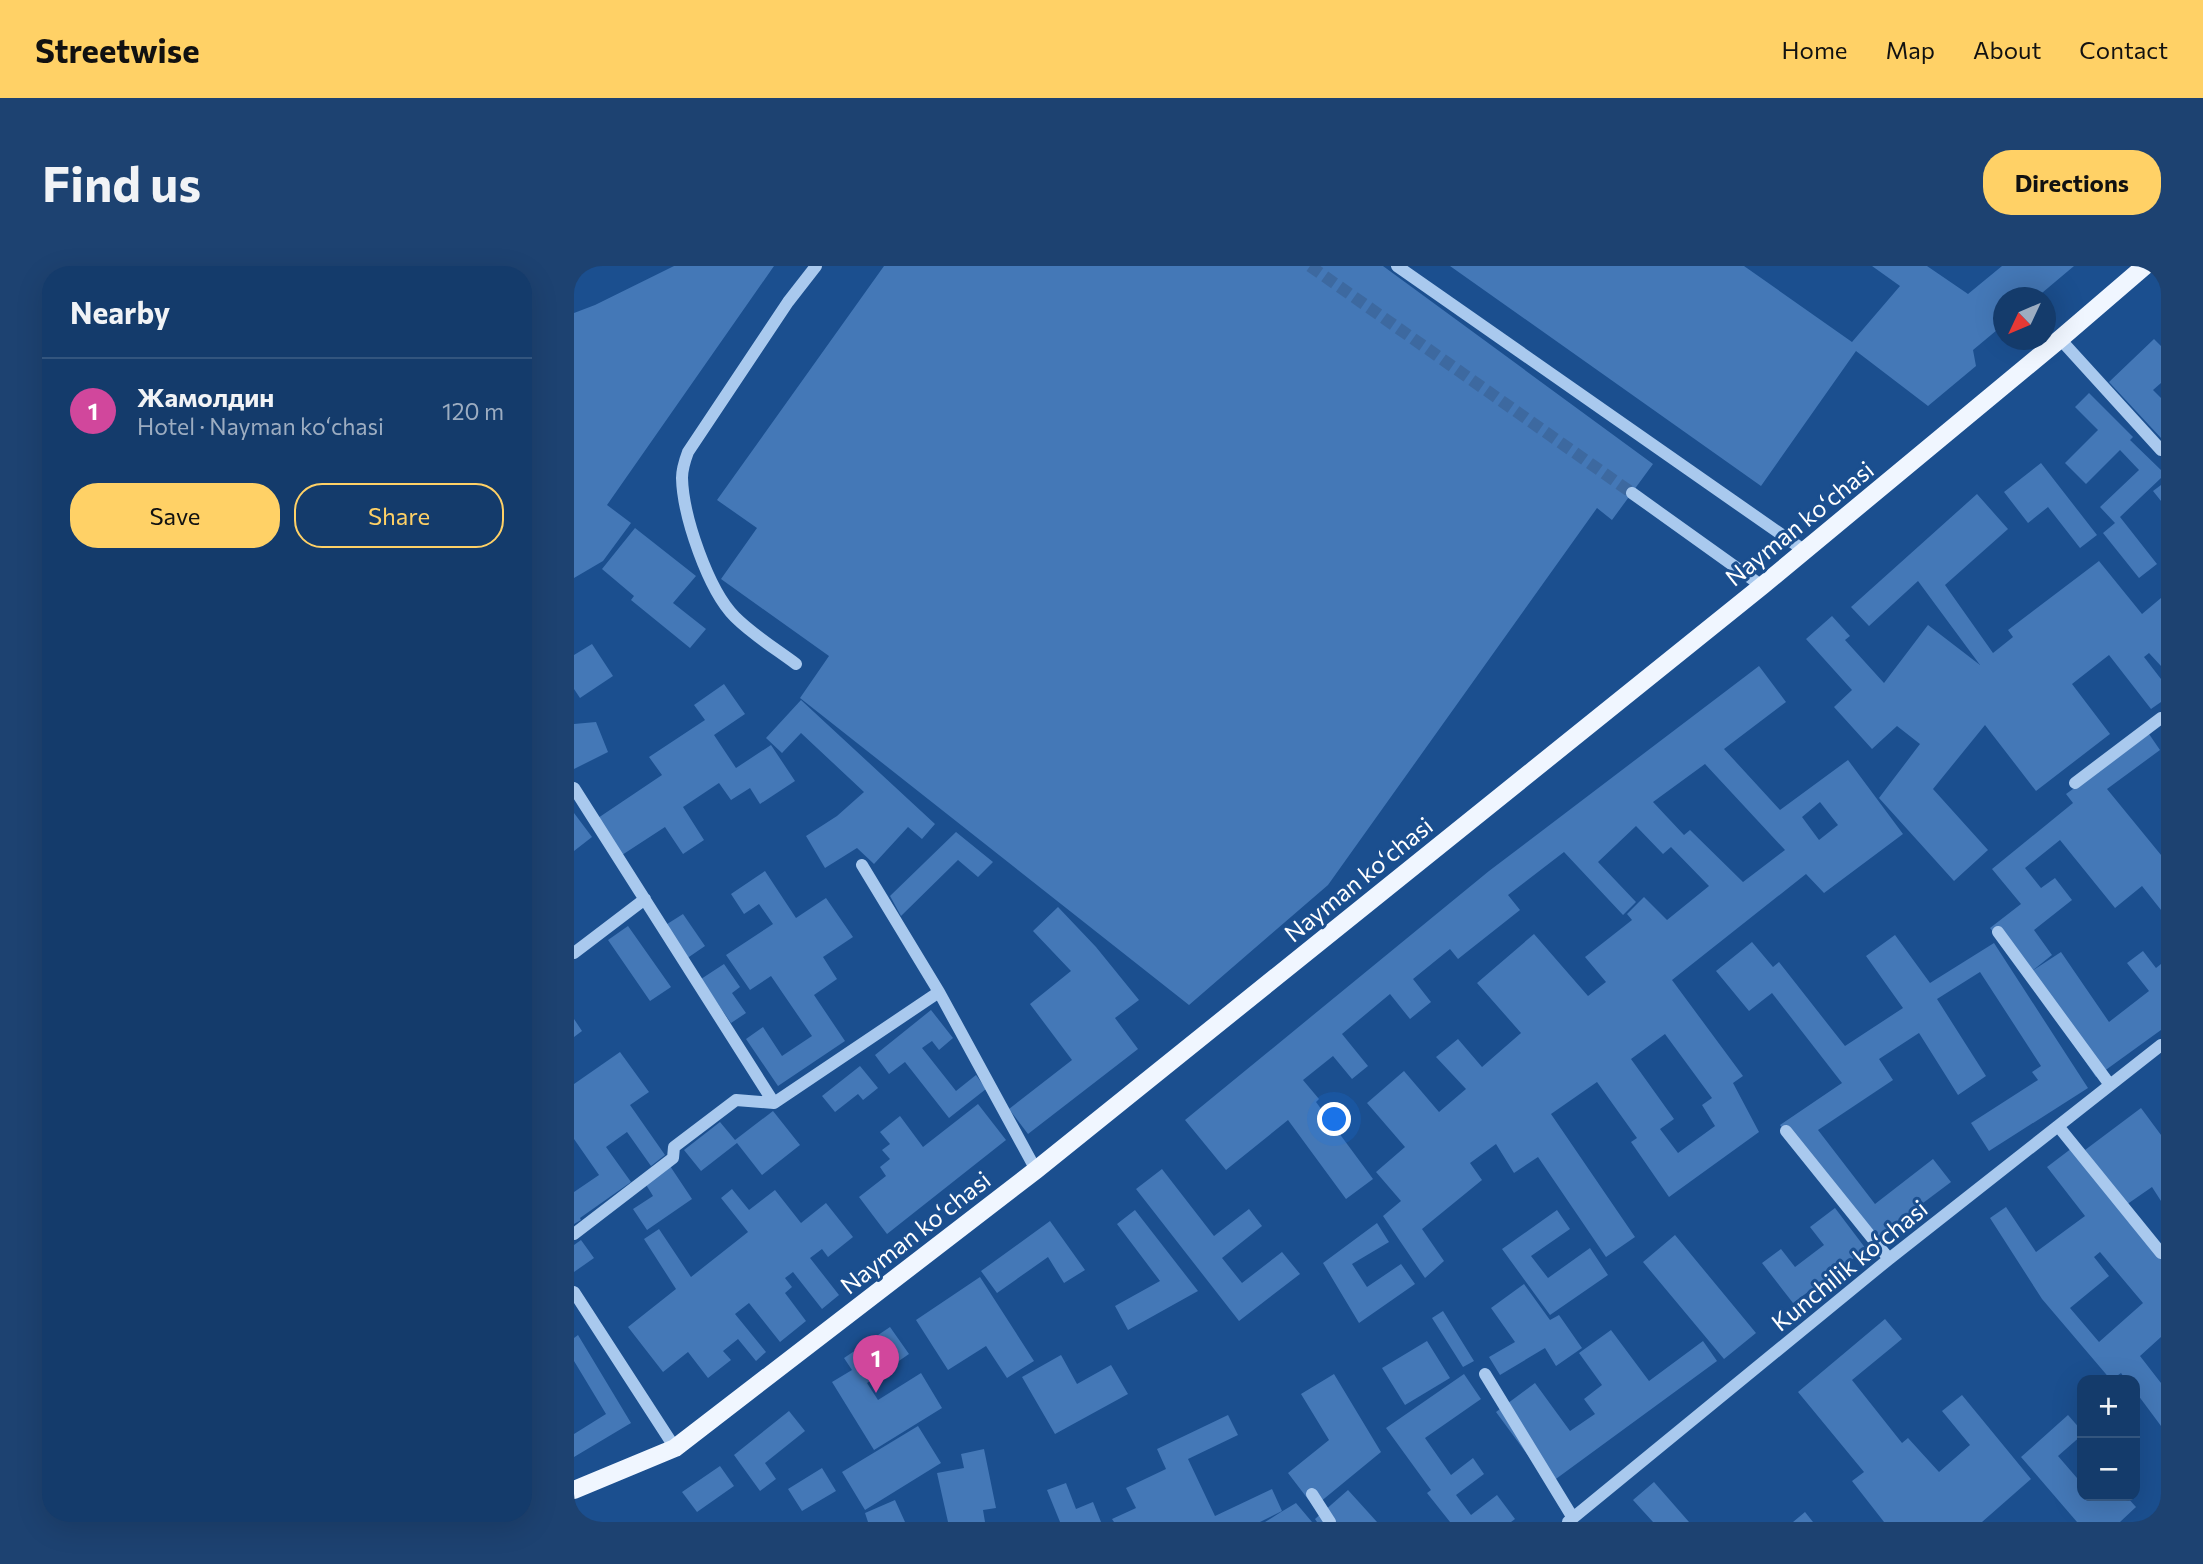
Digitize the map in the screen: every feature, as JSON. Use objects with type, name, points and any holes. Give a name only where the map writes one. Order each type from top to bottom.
[{"type":"main road","name":"Nayman koʻchasi","points":[[574,1490],[675,1448],[1036,1170],[1805,551],[2146,266]]},
{"type":"street","points":[[796,664],[736,618],[717,595],[706,572],[686,507],[681,475],[688,452],[788,302],[816,266]]},
{"type":"street","points":[[1397,266],[1805,551]]},
{"type":"street","points":[[2060,339],[2161,450]]},
{"type":"street","points":[[1632,494],[1762,586]]},
{"type":"street","points":[[2075,783],[2161,718]]},
{"type":"street","points":[[574,788],[774,1103]]},
{"type":"street","points":[[862,865],[939,992],[1036,1170]]},
{"type":"street","points":[[574,953],[645,900]]},
{"type":"street","points":[[1998,932],[2110,1085]]},
{"type":"street","points":[[574,1234],[673,1158],[674,1147],[736,1100],[774,1103],[939,992]]},
{"type":"street","name":"Kunchilik koʻchasi","points":[[1570,1520],[1889,1259],[2161,1045]]},
{"type":"street","points":[[2058,1126],[2161,1253]]},
{"type":"street","points":[[1786,1131],[1889,1259]]},
{"type":"street","points":[[574,1292],[675,1448]]},
{"type":"street","points":[[1485,1374],[1570,1520]]},
{"type":"street","points":[[1312,1494],[1330,1522]]},
{"type":"building","points":[[674,266],[774,266],[607,505],[631,523],[603,561],[574,578],[574,313]]},
{"type":"building","points":[[884,266],[1383,266],[1653,464],[1612,520],[1597,508],[1328,885],[1189,1005],[800,698],[829,656],[721,579],[757,528],[717,500]]},
{"type":"building","points":[[1450,266],[1744,266],[1852,342],[1900,286],[1872,266],[1927,266],[1968,294],[2002,266],[2074,266],[2049,287],[1993,287],[1993,333],[1973,350],[1976,366],[1928,406],[1856,351],[1761,486]]},
{"type":"building","points":[[2154,339],[2161,346],[2161,383],[2153,390],[2161,398],[2161,438],[2109,382]]},
{"type":"building","points":[[2089,393],[2133,437],[2130,440],[2161,470],[2161,478],[2120,517],[2157,564],[2139,578],[2103,533],[2115,523],[2100,507],[2139,470],[2120,450],[2086,484],[2065,463],[2098,430],[2075,407]]},
{"type":"building","points":[[2041,463],[2097,535],[2080,548],[2048,507],[2028,523],[2004,492]]},
{"type":"building","points":[[2161,485],[2161,501],[2153,491]]},
{"type":"building","points":[[1977,494],[2008,529],[1945,585],[1993,653],[2013,637],[2008,630],[2099,561],[2142,614],[2161,598],[2161,666],[2149,653],[2144,657],[2161,679],[2161,702],[2151,709],[2109,655],[2072,684],[2110,734],[2036,791],[1985,725],[1933,789],[1988,850],[1954,881],[1879,798],[1920,744],[1897,726],[1872,749],[1834,707],[1852,690],[1806,639],[1832,616],[1850,636],[1845,640],[1884,683],[1928,625],[1980,665],[1918,581],[1869,626],[1851,607]]},
{"type":"building","points":[[635,528],[696,576],[673,603],[706,629],[690,648],[631,600],[634,596],[602,569]]},
{"type":"building","points":[[592,644],[613,676],[580,698],[574,689],[574,655]]},
{"type":"building","points":[[1759,666],[1786,702],[1724,749],[1780,810],[1848,760],[1903,834],[1824,893],[1806,874],[1672,980],[1743,1076],[1733,1083],[1759,1132],[1669,1197],[1631,1142],[1637,1138],[1597,1082],[1551,1114],[1635,1237],[1606,1257],[1538,1157],[1514,1173],[1496,1144],[1470,1163],[1482,1180],[1422,1229],[1444,1261],[1425,1278],[1383,1216],[1401,1201],[1376,1172],[1405,1147],[1367,1103],[1404,1071],[1439,1112],[1466,1089],[1436,1057],[1458,1039],[1482,1067],[1521,1033],[1477,983],[1534,934],[1588,996],[1606,982],[1585,957],[1632,920],[1627,914],[1644,897],[1667,920],[1709,886],[1671,847],[1663,854],[1636,826],[1598,862],[1636,902],[1623,915],[1564,852],[1508,895],[1520,910],[1458,959],[1450,949],[1413,979],[1431,1002],[1410,1019],[1390,994],[1342,1034],[1368,1066],[1352,1079],[1333,1056],[1303,1080],[1373,1179],[1346,1199],[1288,1120],[1226,1170],[1185,1120],[1489,871]],"holes":[[[1705,764],[1785,850],[1743,882],[1690,830],[1684,835],[1653,802]],[[1820,802],[1838,825],[1819,840],[1802,817]],[[1665,1034],[1712,1098],[1702,1105],[1715,1126],[1678,1153],[1660,1129],[1674,1119],[1631,1059]]]},
{"type":"building","points":[[724,684],[745,714],[714,735],[736,768],[771,745],[795,781],[760,804],[750,788],[731,800],[719,783],[683,807],[704,840],[683,854],[665,827],[622,855],[598,818],[662,775],[649,757],[705,720],[694,705]]},
{"type":"building","points":[[801,700],[935,824],[922,839],[908,827],[874,864],[857,848],[825,868],[806,836],[837,816],[864,792],[801,733],[782,753],[766,738]]},
{"type":"building","points":[[596,722],[608,752],[574,769],[574,724]]},
{"type":"building","points":[[2149,734],[2160,750],[2107,789],[2161,855],[2161,910],[2142,886],[2115,908],[2060,840],[2025,868],[2041,888],[2055,878],[2072,900],[2034,930],[2052,955],[2032,971],[2061,952],[2109,1022],[2149,991],[2127,963],[2143,951],[2156,968],[2161,964],[2161,1030],[2096,1077],[1990,928],[2021,904],[1992,869],[2073,803],[2066,794]]},
{"type":"building","points":[[574,813],[592,837],[574,851]]},
{"type":"building","points":[[956,832],[993,862],[978,877],[958,860],[901,916],[890,896]]},
{"type":"building","points":[[765,871],[796,918],[826,898],[853,937],[823,957],[837,979],[814,995],[845,1041],[778,1086],[746,1039],[763,1027],[782,1056],[812,1036],[771,976],[750,990],[726,955],[773,924],[759,904],[744,914],[731,894]]},
{"type":"building","points":[[1058,907],[1096,947],[1139,1000],[1115,1018],[1138,1049],[1028,1134],[1009,1109],[1072,1060],[1030,1004],[1071,971],[1033,931]]},
{"type":"building","points":[[683,914],[705,946],[686,959],[664,926]]},
{"type":"building","points":[[628,926],[671,987],[650,1001],[608,940]]},
{"type":"building","points":[[1895,935],[1930,983],[1994,943],[2088,1088],[1989,1151],[1971,1123],[2038,1080],[2032,1072],[2041,1066],[1980,972],[1937,999],[1986,1076],[1958,1095],[1919,1033],[1879,1059],[1893,1080],[1818,1130],[1875,1204],[1933,1159],[1951,1182],[1871,1242],[1780,1125],[1842,1083],[1772,993],[1749,1011],[1716,971],[1752,942],[1773,967],[1779,962],[1845,1046],[1903,1008],[1866,956]]},
{"type":"building","points":[[724,964],[740,987],[732,993],[746,1013],[731,1023],[701,979]]},
{"type":"building","points":[[931,1010],[953,1038],[939,1050],[932,1041],[922,1048],[956,1091],[976,1075],[986,1089],[949,1118],[905,1062],[889,1074],[875,1055]]},
{"type":"building","points":[[574,1019],[582,1031],[574,1037]]},
{"type":"building","points":[[620,1052],[649,1092],[630,1105],[665,1155],[651,1166],[627,1132],[606,1147],[631,1182],[574,1224],[574,1192],[599,1175],[574,1139],[574,1084]]},
{"type":"building","points":[[860,1066],[878,1088],[863,1100],[858,1094],[835,1112],[822,1096]]},
{"type":"building","points":[[978,1104],[1006,1140],[887,1234],[859,1197],[886,1176],[880,1167],[890,1159],[882,1150],[890,1144],[880,1132],[900,1116],[923,1147]]},
{"type":"building","points":[[2141,1108],[2161,1135],[2161,1201],[2152,1187],[2126,1205],[2085,1150]]},
{"type":"building","points":[[773,1111],[800,1145],[762,1175],[737,1143],[701,1171],[684,1150],[720,1122],[735,1140]]},
{"type":"building","points":[[2072,1148],[2161,1259],[2161,1337],[2140,1356],[2161,1383],[2161,1426],[2140,1398],[2140,1375],[2107,1375],[2042,1299],[1990,1218],[2006,1207],[2036,1252],[2085,1216],[2047,1167]],"holes":[[[2100,1252],[2143,1303],[2099,1342],[2070,1308],[2109,1276],[2094,1257]]]},
{"type":"building","points":[[670,1166],[692,1199],[647,1230],[633,1209],[653,1196],[645,1183]]},
{"type":"building","points":[[1162,1169],[1214,1236],[1249,1209],[1262,1226],[1222,1258],[1242,1283],[1282,1252],[1300,1274],[1239,1321],[1136,1189]]},
{"type":"building","points":[[732,1189],[749,1210],[775,1190],[801,1223],[826,1203],[853,1237],[828,1257],[822,1249],[810,1258],[839,1295],[822,1309],[793,1272],[785,1278],[792,1287],[785,1293],[806,1321],[780,1342],[749,1303],[735,1314],[766,1352],[756,1361],[738,1339],[723,1351],[731,1360],[708,1378],[688,1352],[663,1372],[628,1327],[676,1289],[644,1239],[659,1229],[691,1277],[748,1232],[721,1198]]},
{"type":"building","points":[[1835,1208],[1866,1249],[1793,1303],[1762,1263],[1781,1249],[1795,1267],[1824,1245],[1810,1227]]},
{"type":"building","points":[[1135,1210],[1198,1291],[1128,1330],[1115,1306],[1160,1281],[1117,1224]]},
{"type":"building","points":[[1557,1210],[1570,1229],[1531,1256],[1548,1278],[1590,1248],[1608,1275],[1550,1315],[1502,1249]]},
{"type":"building","points":[[1050,1221],[1085,1270],[1064,1283],[1048,1257],[997,1293],[981,1271]]},
{"type":"building","points":[[1377,1223],[1389,1242],[1352,1264],[1367,1287],[1401,1264],[1415,1284],[1359,1323],[1323,1263]]},
{"type":"building","points":[[1675,1235],[1756,1333],[1724,1359],[1643,1262]]},
{"type":"building","points":[[581,1240],[594,1258],[574,1272],[574,1245]]},
{"type":"building","points":[[980,1277],[1034,1361],[1007,1378],[986,1346],[948,1370],[916,1320]]},
{"type":"building","points":[[1524,1284],[1550,1320],[1559,1315],[1582,1348],[1556,1366],[1545,1348],[1500,1375],[1489,1357],[1515,1342],[1491,1308]]},
{"type":"building","points":[[1443,1311],[1474,1361],[1463,1367],[1432,1318]]},
{"type":"building","points":[[1885,1319],[1902,1339],[1852,1380],[1902,1443],[1908,1438],[1939,1472],[1970,1445],[1942,1411],[1962,1395],[2031,1479],[1982,1522],[1884,1522],[1852,1481],[1864,1472],[1798,1392]]},
{"type":"building","points":[[890,1327],[909,1354],[867,1383],[878,1400],[921,1373],[942,1408],[874,1450],[832,1382],[852,1370],[844,1358]]},
{"type":"building","points":[[1611,1330],[1649,1381],[1703,1341],[1717,1361],[1549,1484],[1496,1412],[1535,1383],[1570,1431],[1595,1414],[1584,1399],[1602,1385],[1579,1353]]},
{"type":"building","points":[[578,1335],[631,1423],[574,1457],[574,1434],[606,1414],[574,1361],[574,1338]]},
{"type":"building","points":[[1427,1341],[1450,1378],[1405,1405],[1382,1368]]},
{"type":"building","points":[[1061,1355],[1077,1384],[1111,1365],[1128,1394],[1055,1434],[1022,1377]]},
{"type":"building","points":[[1334,1374],[1381,1452],[1314,1507],[1288,1473],[1329,1440],[1301,1394]]},
{"type":"building","points":[[1464,1374],[1481,1399],[1425,1438],[1451,1475],[1473,1458],[1484,1474],[1456,1495],[1471,1515],[1497,1495],[1515,1519],[1511,1522],[1450,1522],[1427,1493],[1431,1490],[1386,1428]]},
{"type":"building","points":[[789,1411],[805,1431],[765,1463],[776,1479],[760,1491],[734,1455]]},
{"type":"building","points":[[1228,1415],[1238,1435],[1188,1459],[1215,1516],[1272,1489],[1282,1511],[1260,1522],[1114,1522],[1112,1519],[1136,1508],[1126,1488],[1166,1469],[1157,1449]]},
{"type":"building","points":[[2068,1415],[2077,1425],[2077,1439],[2058,1456],[2077,1478],[2077,1501],[2131,1501],[2136,1507],[2120,1522],[2077,1522],[2021,1457]]},
{"type":"building","points":[[918,1426],[941,1463],[865,1510],[842,1472]]},
{"type":"building","points":[[984,1449],[996,1508],[983,1510],[985,1522],[948,1522],[937,1473],[964,1468],[961,1454]]},
{"type":"building","points":[[720,1466],[734,1486],[697,1512],[682,1492]]},
{"type":"building","points":[[822,1468],[836,1491],[802,1511],[788,1489]]},
{"type":"building","points":[[1654,1482],[1689,1522],[1653,1522],[1633,1500]]},
{"type":"building","points":[[1066,1483],[1076,1509],[1093,1502],[1101,1522],[1060,1522],[1047,1490]]},
{"type":"building","points":[[1348,1490],[1377,1522],[1317,1522],[1315,1519]]},
{"type":"building","points":[[895,1500],[905,1522],[868,1522],[865,1513]]},
{"type":"building","points":[[1296,1503],[1312,1522],[1265,1522],[1281,1512]]},
{"type":"building","points":[[1805,1512],[1813,1522],[1793,1522]]},
{"type":"tunnel","points":[[1310,266],[1632,493]]},
{"type":"place","name":"Жамолдин","points":[[876,1393]]}]
